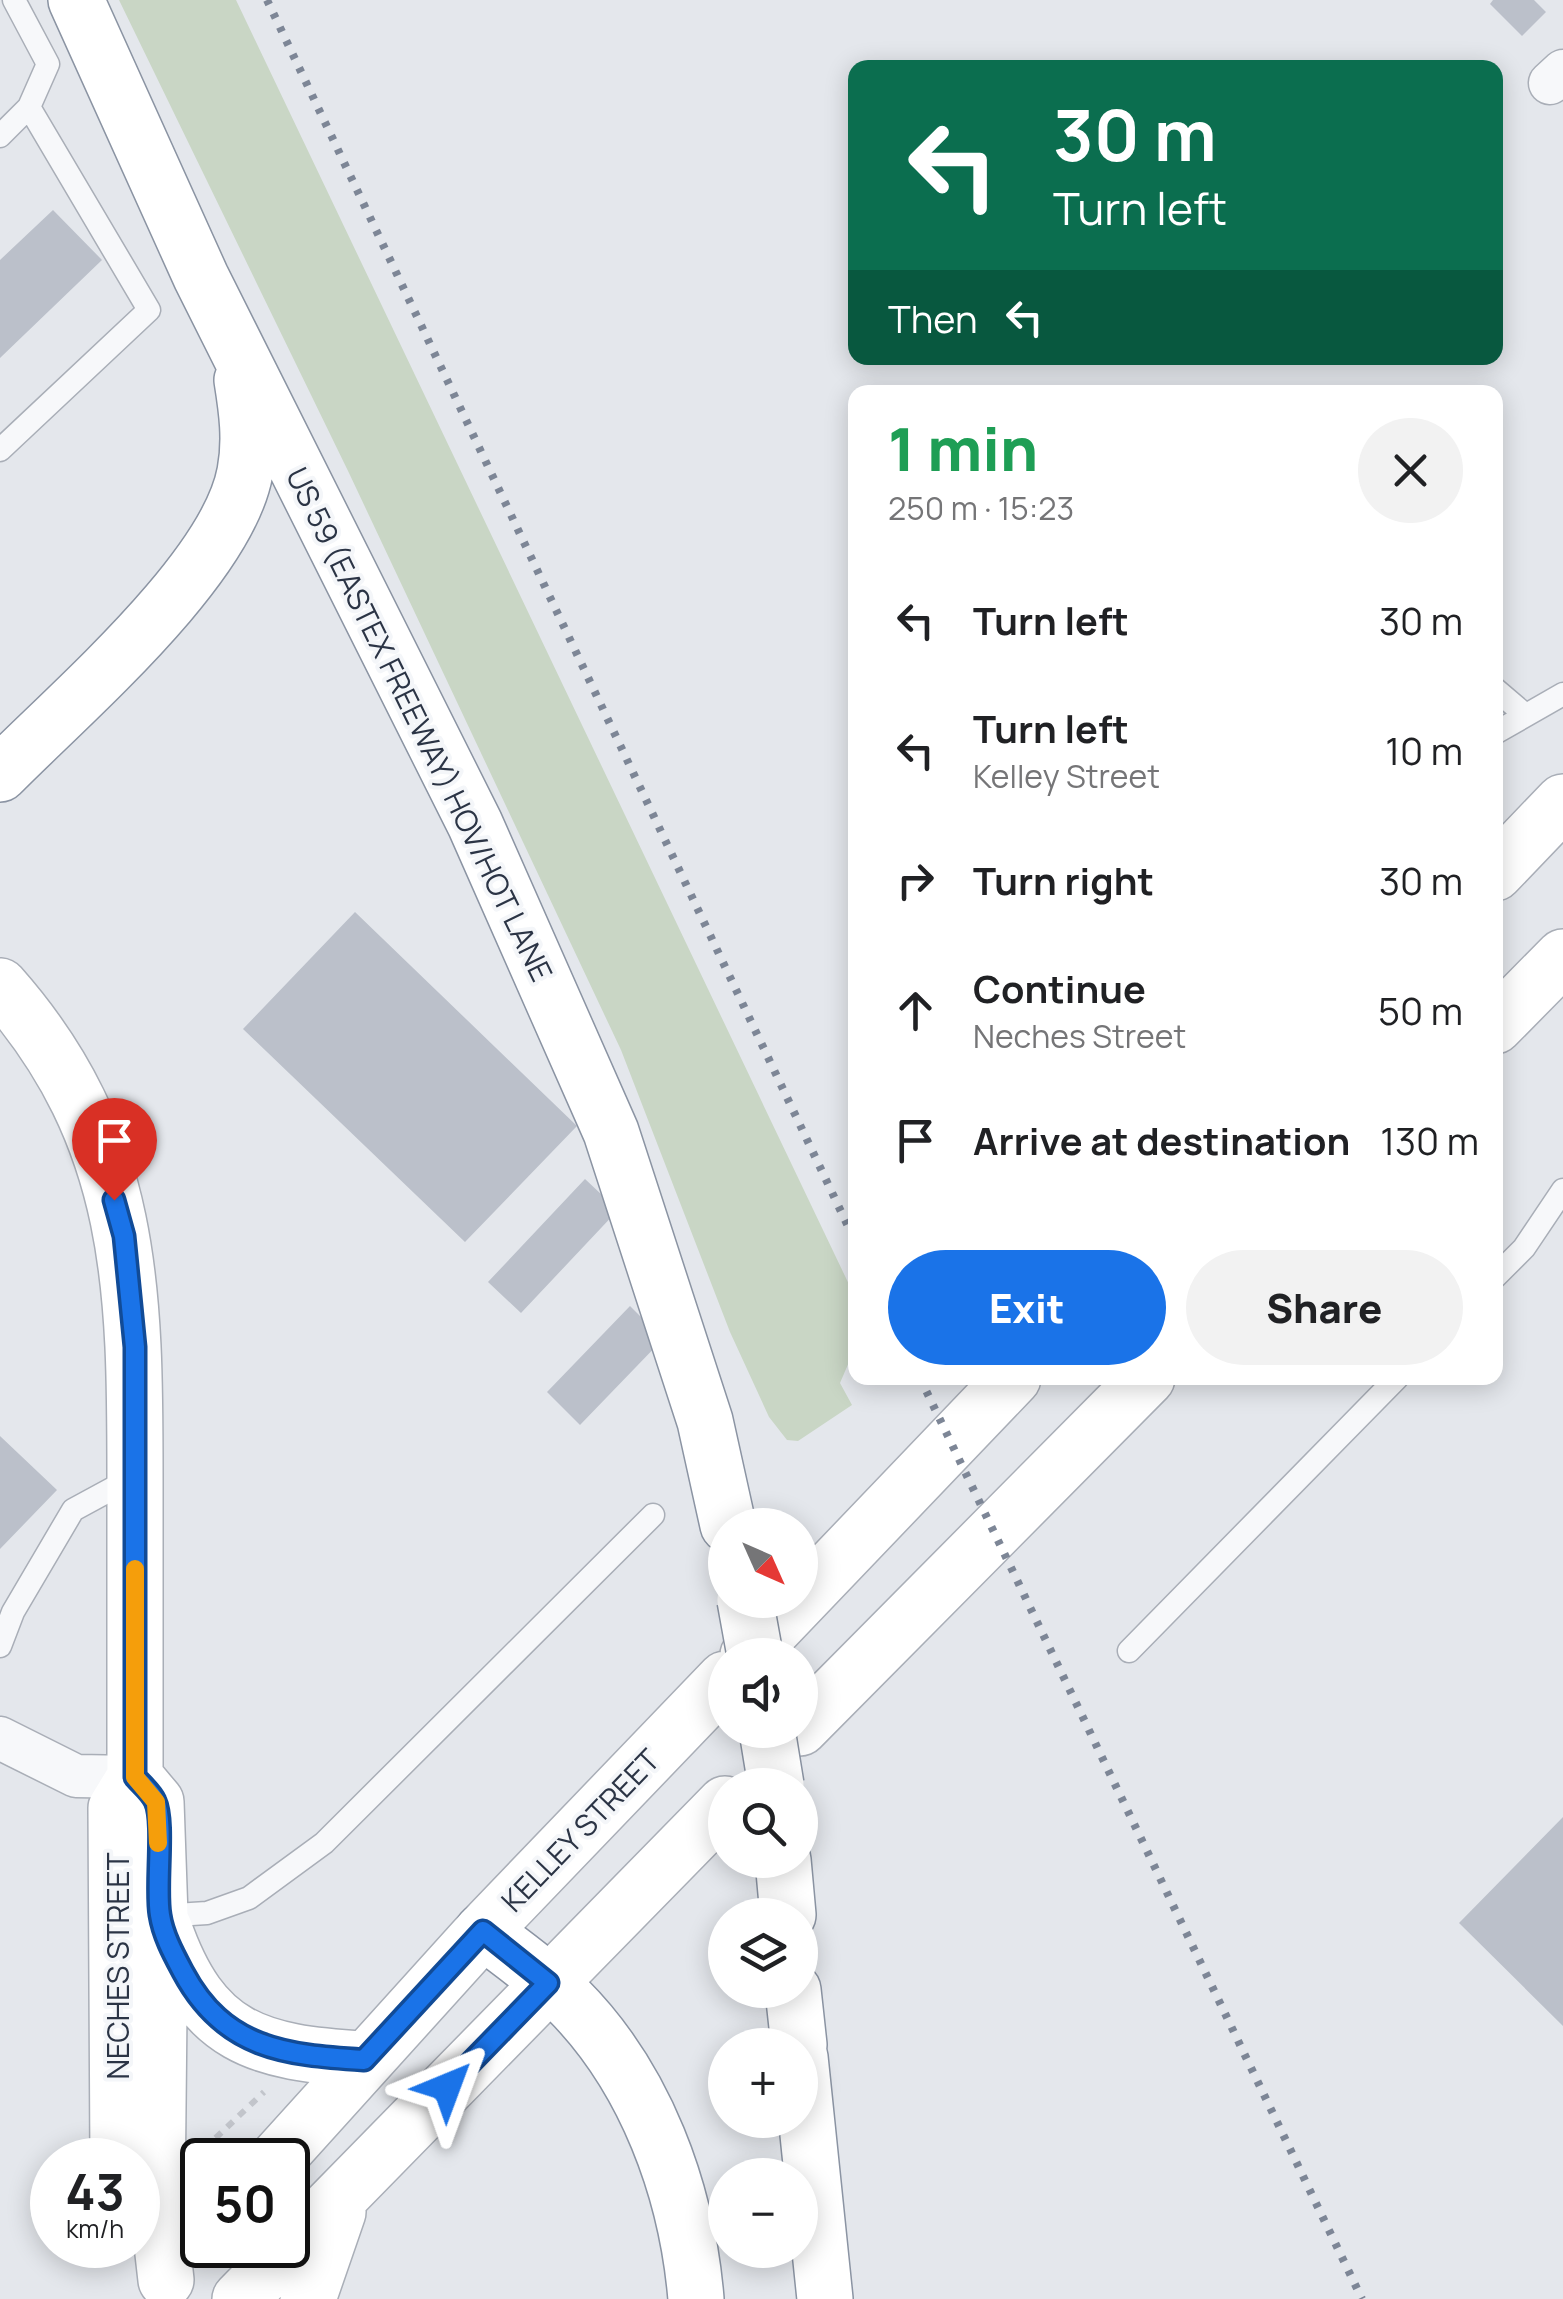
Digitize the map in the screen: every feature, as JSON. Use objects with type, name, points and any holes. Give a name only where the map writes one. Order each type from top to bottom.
[{"type":"main road","name":"US 59 (EASTEX FREEWAY) HOV/HOT LANE","points":[[76,0],[237,348],[475,824],[611,1132],[704,1421],[724,1508]]},
{"type":"main road","points":[[0,774],[152,621],[221,530],[245,475],[249,421],[237,348]]},
{"type":"main road","points":[[1503,866],[1563,802]]},
{"type":"main road","points":[[1503,1018],[1563,957]]},
{"type":"main road","name":"NECHES STREET","points":[[0,986],[38,1030],[92,1128],[124,1236],[135,1347],[135,1777],[116,1808],[118,2138]]},
{"type":"main road","points":[[767,1638],[1006,1385]]},
{"type":"main road","points":[[818,1710],[1140,1385]]},
{"type":"main road","name":"KELLEY STREET","points":[[295,2138],[483,1931],[708,1697]]},
{"type":"main road","points":[[761,1768],[780,1748]]},
{"type":"main road","name":"NECHES STREET","points":[[135,1777],[156,1802],[160,1916],[157,2201],[167,2272]]},
{"type":"main road","points":[[240,2299],[708,1821]]},
{"type":"main road","points":[[160,1916],[173,1954],[196,1997],[228,2027],[258,2045],[299,2056],[364,2060]]},
{"type":"main road","points":[[483,1931],[548,1983],[588,2023],[631,2086],[666,2154],[691,2238],[696,2299]]},
{"type":"main road","points":[[797,2024],[825,2299]]},
{"type":"main road","points":[[308,2299],[346,2191]]},
{"type":"street","points":[[0,1738],[76,1776],[135,1777]]},
{"type":"lane","points":[[0,136],[29,107],[48,64],[14,0]]},
{"type":"lane","points":[[0,450],[149,310],[29,107]]},
{"type":"lane","points":[[1503,727],[1563,694]]},
{"type":"lane","points":[[1503,696],[1523,713]]},
{"type":"lane","points":[[1503,1269],[1524,1248],[1563,1190]]},
{"type":"lane","points":[[1129,1652],[1390,1385]]},
{"type":"lane","points":[[0,1646],[13,1612],[73,1510],[135,1476]]},
{"type":"lane","points":[[160,1916],[207,1913],[249,1898],[324,1843],[653,1515]]},
{"type":"path","points":[[216,2138],[265,2090]]},
{"type":"green space","points":[[119,0],[236,0],[848,1282],[848,1364],[840,1383],[852,1405],[798,1441],[787,1440],[769,1417],[730,1332],[621,1050],[349,473]]},
{"type":"building","points":[[1493,0],[1534,0],[1546,12],[1522,36],[1490,4]]},
{"type":"building","points":[[53,210],[102,260],[0,358],[0,260]]},
{"type":"building","points":[[355,912],[577,1126],[465,1242],[243,1029]]},
{"type":"building","points":[[585,1179],[618,1210],[521,1313],[488,1282]]},
{"type":"building","points":[[630,1306],[663,1339],[580,1425],[547,1392]]},
{"type":"building","points":[[0,1436],[57,1490],[0,1549]]},
{"type":"building","points":[[1563,1817],[1563,2026],[1459,1923]]},
{"type":"railway","points":[[267,0],[848,1226]]},
{"type":"railway","points":[[923,1385],[1362,2299]]},
{"type":"slow traffic","points":[[135,1569],[135,1777],[156,1802],[158,1843]]},
{"type":"route","points":[[114,1200],[124,1236],[135,1347],[135,1777],[156,1802],[160,1916],[173,1954],[196,1997],[228,2027],[258,2045],[299,2056],[364,2060],[483,1931],[548,1983],[447,2087]]}]
